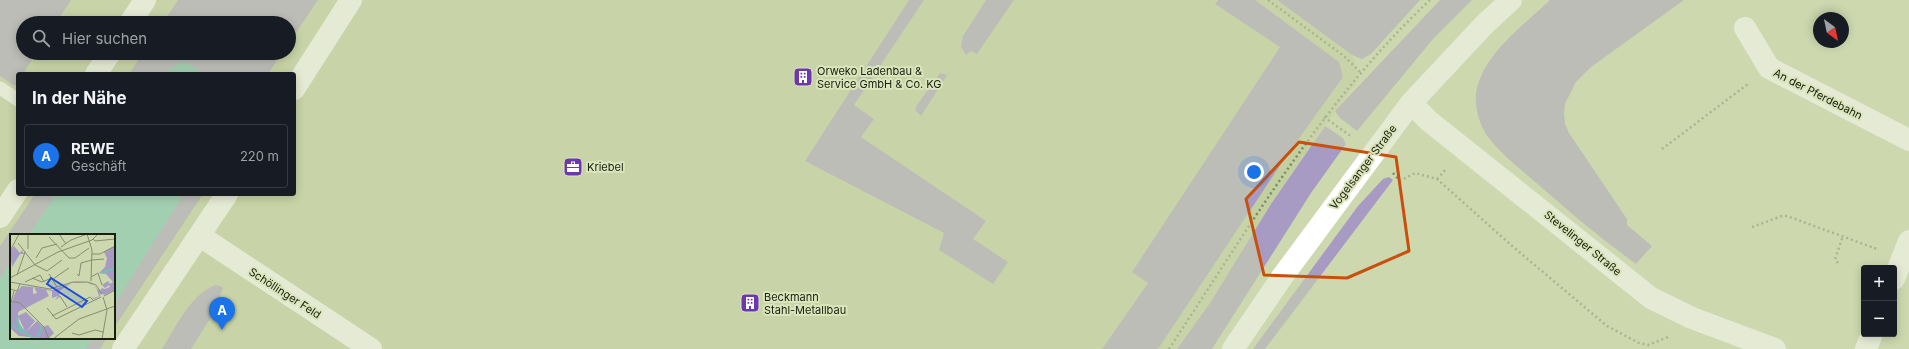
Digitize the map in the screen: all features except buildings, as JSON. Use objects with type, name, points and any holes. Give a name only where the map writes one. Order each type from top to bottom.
[{"type":"street","points":[[135,16],[145,0]]},
{"type":"street","points":[[296,86],[351,0]]},
{"type":"street","name":"Vogelsanger Straße","points":[[1233,349],[1282,277],[1411,103],[1484,25],[1511,0]]},
{"type":"street","name":"An der Pferdebahn","points":[[1745,28],[1769,68],[1909,140]]},
{"type":"street","points":[[97,72],[105,60]]},
{"type":"street","name":"Stevelinger Straße","points":[[1411,103],[1429,120],[1650,298],[1692,318],[1775,349]]},
{"type":"street","points":[[0,217],[16,193]]},
{"type":"street","points":[[123,349],[226,196]]},
{"type":"street","name":"Schöllinger Feld","points":[[200,236],[371,349]]},
{"type":"street","points":[[1866,349],[1871,337]]},
{"type":"lane","points":[[0,88],[16,99]]},
{"type":"path","points":[[1268,0],[1344,56],[1361,73]]},
{"type":"path","points":[[1169,349],[1324,117],[1361,73],[1430,0]]},
{"type":"path","points":[[1662,149],[1769,68]]},
{"type":"path","points":[[1324,117],[1374,153],[1400,181],[1415,173],[1437,179],[1511,245],[1607,326],[1639,343],[1648,345],[1674,334],[1692,318]]},
{"type":"path","points":[[1752,227],[1782,216],[1844,236],[1902,259]]},
{"type":"path","points":[[1838,263],[1835,259],[1844,236]]},
{"type":"highlighted area","points":[[1299,142],[1396,157],[1409,251],[1347,278],[1264,275],[1246,199]]},
{"type":"shaded area","points":[[0,0],[1277,0],[1352,55],[1358,70],[1356,84],[1322,129],[1271,204],[1210,303],[1177,349],[0,349]]},
{"type":"shaded area","points":[[0,0],[71,0],[61,16],[16,16],[16,60],[32,60],[24,72],[16,72],[15,86],[0,76]]},
{"type":"shaded area","points":[[178,0],[318,0],[296,33],[296,16],[168,16]]},
{"type":"shaded area","points":[[909,0],[924,0],[854,105],[874,119],[861,137],[986,221],[973,239],[1008,262],[993,284],[939,250],[944,233],[805,161]]},
{"type":"shaded area","points":[[986,0],[1014,0],[977,54],[971,51],[966,55],[961,47],[963,36]]},
{"type":"shaded area","points":[[1218,0],[1255,0],[1339,62],[1343,77],[1285,158],[1158,349],[1102,349],[1148,283],[1132,272],[1280,47],[1215,4]]},
{"type":"shaded area","points":[[1277,0],[1420,0],[1371,54],[1362,59],[1352,55]]},
{"type":"shaded area","points":[[1440,0],[1472,0],[1433,39],[1357,131],[1340,118],[1335,111]]},
{"type":"shaded area","points":[[1550,0],[1684,0],[1591,67],[1576,82],[1565,104],[1565,124],[1569,133],[1627,219],[1627,225],[1652,246],[1636,264],[1584,224],[1510,160],[1488,137],[1478,114],[1476,107],[1477,88],[1489,63],[1507,40]]},
{"type":"shaded area","points":[[138,60],[277,60],[269,72],[130,72]]},
{"type":"shaded area","points":[[940,73],[947,75],[921,116],[915,110],[917,105]]},
{"type":"shaded area","points":[[1325,126],[1343,138],[1346,144],[1311,193],[1212,349],[1177,349],[1210,303],[1271,204]]},
{"type":"shaded area","points":[[1389,177],[1393,180],[1265,349],[1253,349],[1358,206],[1383,179]]},
{"type":"shaded area","points":[[34,196],[202,196],[115,326],[115,234],[10,234],[10,339],[106,339],[100,349],[0,349],[0,246]]},
{"type":"shaded area","points":[[216,285],[223,287],[215,311],[191,349],[162,349],[178,321],[191,303],[207,289]]},
{"type":"water","points":[[184,61],[202,72],[165,72]]},
{"type":"water","points":[[55,196],[183,196],[115,303],[115,234],[30,234]]},
{"type":"water","points":[[10,264],[10,339],[92,339],[86,349],[0,349],[0,279]]},
{"type":"place","name":"Orweko Ladenbau & Service GmbH & Co. KG","points":[[803,77]]},
{"type":"place","name":"Kriebel","points":[[573,167]]},
{"type":"place","name":"Beckmann Stahl-Metallbau","points":[[750,303]]},
{"type":"place","name":"REWE","points":[[222,330]]}]
